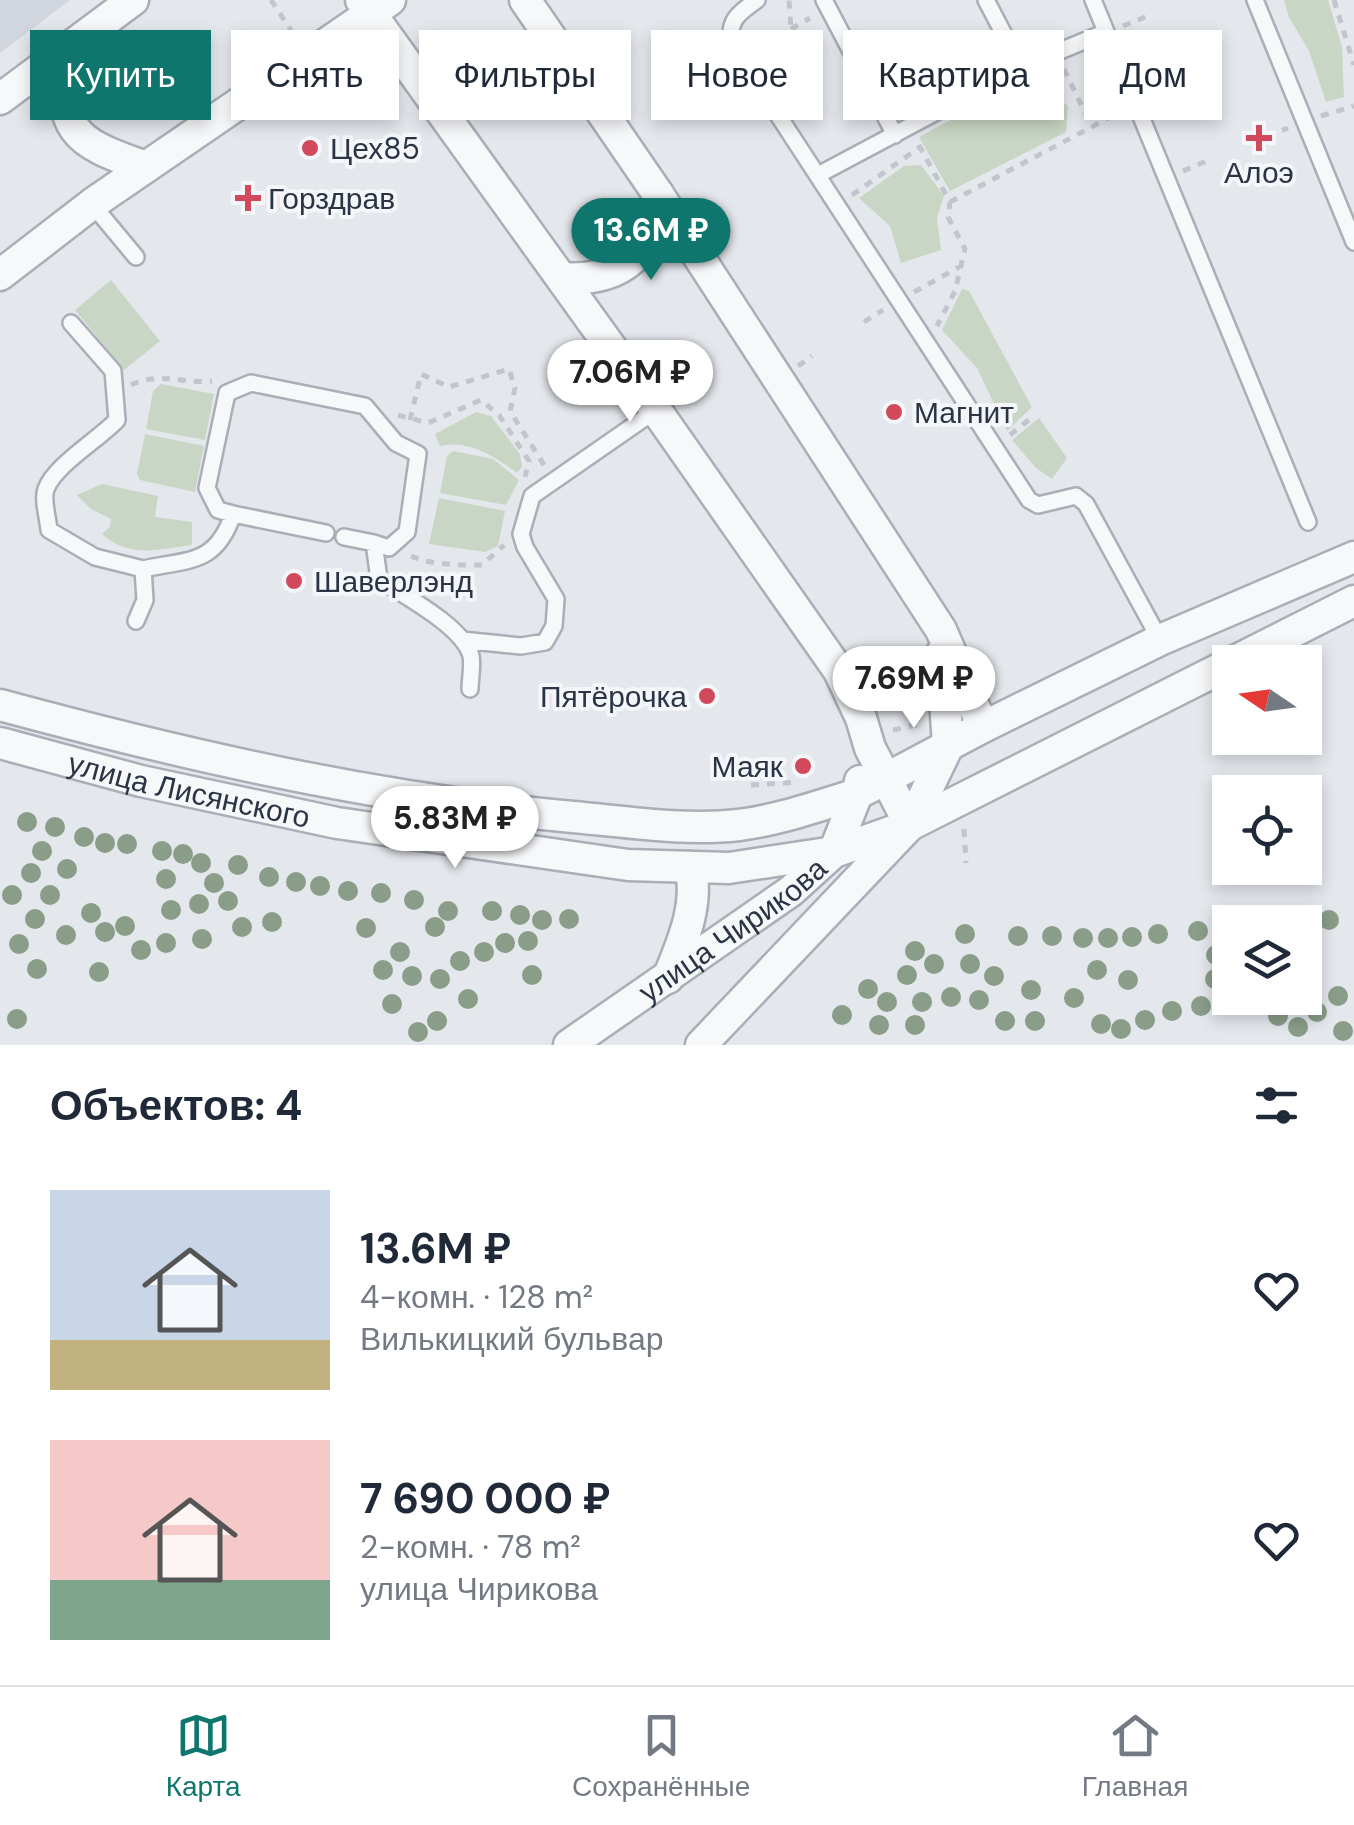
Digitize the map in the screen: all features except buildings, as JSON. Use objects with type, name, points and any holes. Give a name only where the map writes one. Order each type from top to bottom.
[{"type":"street","points":[[90,30],[133,0]]},
{"type":"street","points":[[525,0],[658,194],[940,630],[983,727]]},
{"type":"street","points":[[0,275],[92,204],[373,4],[839,671],[870,748],[910,824]]},
{"type":"street","points":[[0,98],[30,75]]},
{"type":"street","points":[[69,120],[86,142],[146,167]]},
{"type":"street","points":[[562,278],[586,280],[631,261],[652,230],[658,194]]},
{"type":"street","points":[[856,794],[1160,640],[1354,557]]},
{"type":"street","name":"улица Чирикова","points":[[701,1045],[910,824],[1354,601]]},
{"type":"street","points":[[910,824],[948,746],[940,630]]},
{"type":"street","name":"улица Лисянского","points":[[0,704],[150,746],[323,782],[507,811],[697,828],[777,818],[856,794]]},
{"type":"street","name":"улица Лисянского","points":[[0,743],[141,781],[337,823],[628,865],[729,868],[834,852],[910,824]]},
{"type":"street","name":"улица Чирикова","points":[[569,1045],[791,892],[834,852],[870,748]]},
{"type":"street","points":[[668,978],[692,903],[695,884],[690,867]]},
{"type":"lane","points":[[731,30],[732,21],[757,0]]},
{"type":"lane","points":[[824,0],[902,131]]},
{"type":"lane","points":[[986,0],[1001,30]]},
{"type":"lane","points":[[1093,0],[1105,30]]},
{"type":"lane","points":[[1255,0],[1354,242]]},
{"type":"lane","points":[[781,120],[1029,500],[1038,506],[1076,496],[1086,504],[1160,640]]},
{"type":"lane","points":[[818,176],[923,120]]},
{"type":"lane","points":[[1142,120],[1308,522]]},
{"type":"lane","points":[[92,204],[136,257]]},
{"type":"lane","points":[[72,322],[114,370],[117,420],[98,440],[60,468],[45,491],[49,530],[95,557],[143,570],[207,556],[226,534],[233,514]]},
{"type":"lane","points":[[326,533],[218,510],[207,488],[227,394],[251,383],[366,406],[396,443],[418,454],[406,532],[389,548],[344,537]]},
{"type":"lane","points":[[462,640],[545,642],[554,626],[556,600],[520,534],[532,496],[656,410]]},
{"type":"lane","points":[[374,543],[379,578],[462,640],[471,656],[470,689]]},
{"type":"lane","points":[[136,621],[145,600],[143,570]]},
{"type":"path","points":[[271,0],[290,30]]},
{"type":"path","points":[[788,0],[790,30]]},
{"type":"path","points":[[1334,0],[1354,65]]},
{"type":"path","points":[[1111,30],[1150,14]]},
{"type":"path","points":[[1064,69],[1092,127]]},
{"type":"path","points":[[950,202],[1105,120]]},
{"type":"path","points":[[902,131],[920,147],[950,202],[948,217],[964,249],[955,291],[938,326],[922,336]]},
{"type":"path","points":[[837,206],[920,147]]},
{"type":"path","points":[[1166,178],[1210,160]]},
{"type":"path","points":[[796,367],[812,356]]},
{"type":"path","points":[[404,447],[421,374],[448,387],[509,369],[515,388],[510,411],[553,481]]},
{"type":"path","points":[[130,386],[151,376],[187,383],[214,381]]},
{"type":"path","points":[[390,406],[398,414],[428,423],[481,400],[499,414],[529,461],[522,486]]},
{"type":"path","points":[[995,447],[1035,416]]},
{"type":"path","points":[[393,544],[426,562],[482,565],[504,547],[508,530]]},
{"type":"shaded area","points":[[0,0],[70,0],[30,30],[0,53]]},
{"type":"green space","points":[[1284,0],[1328,0],[1342,47],[1344,97],[1326,102],[1309,51]]},
{"type":"green space","points":[[1064,103],[1068,106],[1066,132],[950,191],[919,137],[950,120],[1064,120]]},
{"type":"green space","points":[[921,165],[944,196],[937,218],[941,250],[901,263],[890,226],[859,198],[904,166]]},
{"type":"green space","points":[[111,280],[160,341],[124,370],[75,310]]},
{"type":"green space","points":[[962,289],[969,291],[1032,407],[1007,431],[977,368],[942,330]]},
{"type":"green space","points":[[161,384],[214,394],[205,440],[146,429],[153,391]]},
{"type":"green space","points":[[476,412],[491,416],[520,454],[522,467],[517,473],[471,447],[440,446],[435,434]]},
{"type":"green space","points":[[1039,418],[1067,458],[1052,479],[1036,468],[1012,440]]},
{"type":"green space","points":[[145,434],[204,446],[195,492],[140,480],[137,474]]},
{"type":"green space","points":[[453,451],[493,459],[519,480],[506,505],[440,493],[447,456]]},
{"type":"green space","points":[[102,484],[158,496],[155,517],[192,522],[192,545],[134,550],[112,542],[102,534],[110,527],[111,519],[91,509],[77,495]]},
{"type":"green space","points":[[439,498],[505,511],[498,546],[485,552],[429,544]]},
{"type":"place","name":"Алоэ","points":[[1259,138]]},
{"type":"place","name":"Цех85","points":[[310,148]]},
{"type":"place","name":"Горздрав","points":[[248,198]]},
{"type":"place","name":"Магнит","points":[[894,412]]},
{"type":"place","name":"Шаверлэнд","points":[[294,581]]},
{"type":"place","name":"Пятёрочка","points":[[707,696]]},
{"type":"place","name":"Маяк","points":[[803,766]]}]
